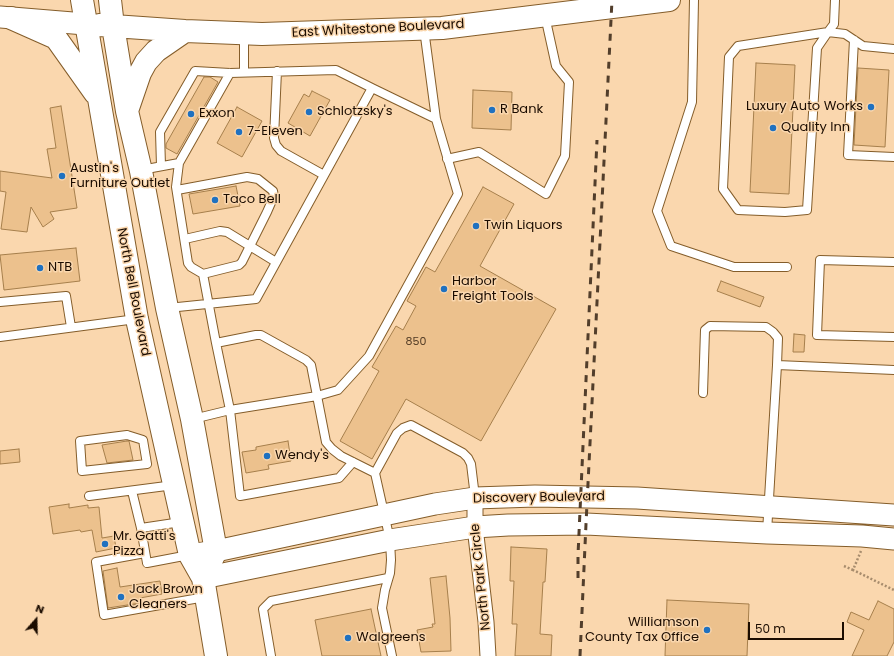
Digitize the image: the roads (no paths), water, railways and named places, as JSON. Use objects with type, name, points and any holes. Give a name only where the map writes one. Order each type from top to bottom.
[{"type":"main road","name":"North Bell Boulevard","points":[[82,0],[137,319],[156,449],[175,485],[190,555],[204,587],[216,656]]},
{"type":"main road","points":[[110,0],[112,26],[126,111],[151,168],[167,308],[192,419],[216,551],[204,587]]},
{"type":"main road","name":"East Whitestone Boulevard","points":[[85,24],[244,34],[442,28],[669,0]]},
{"type":"main road","points":[[5,17],[56,38],[98,98]]},
{"type":"main road","points":[[126,111],[140,72],[146,62],[156,50],[185,31]]},
{"type":"street","points":[[5,17],[85,24]]},
{"type":"street","name":"Discovery Boulevard","points":[[190,555],[216,551],[435,504],[475,498],[587,496],[637,498],[768,508],[894,515]]},
{"type":"street","name":"North Park Circle","points":[[475,498],[475,527],[486,622],[488,656]]},
{"type":"street","name":"Discovery Boulevard","points":[[204,587],[390,540],[475,527],[579,524],[862,536],[894,539]]},
{"type":"lane","points":[[694,0],[692,102],[657,211],[671,246],[734,267],[787,267]]},
{"type":"lane","points":[[835,0],[834,24],[828,32],[817,48],[807,210],[785,212],[738,210],[723,188],[729,57],[738,46],[828,32],[846,34],[863,46],[894,49]]},
{"type":"lane","points":[[447,159],[479,152],[546,194],[565,156],[569,82],[556,66],[545,15]]},
{"type":"lane","points":[[192,419],[230,410],[317,396],[338,390],[368,356],[458,194],[436,118],[424,28]]},
{"type":"lane","points":[[244,34],[244,72]]},
{"type":"lane","points":[[854,40],[848,155],[894,157]]},
{"type":"lane","points":[[179,163],[151,168],[160,132],[195,71],[230,73],[336,70],[436,118]]},
{"type":"lane","points":[[277,71],[274,138],[276,145],[281,151],[324,175]]},
{"type":"lane","points":[[177,190],[247,178],[258,179],[273,191],[274,196],[242,262],[203,274],[191,267],[188,263],[177,190],[179,163],[230,73]]},
{"type":"lane","points":[[167,308],[256,299],[372,88]]},
{"type":"lane","points":[[185,239],[220,231],[227,232],[276,262]]},
{"type":"lane","points":[[894,262],[820,260],[817,335],[894,337]]},
{"type":"lane","points":[[203,274],[230,410],[240,496],[339,478],[353,462]]},
{"type":"lane","points":[[0,302],[66,296],[71,327]]},
{"type":"lane","points":[[0,337],[137,319]]},
{"type":"lane","points":[[702,393],[705,330],[710,326],[766,327],[778,338],[767,533]]},
{"type":"lane","points":[[216,343],[260,335],[306,360],[311,365],[326,442],[341,456],[375,473]]},
{"type":"lane","points":[[777,365],[894,370]]},
{"type":"lane","points":[[392,656],[382,608],[390,573],[390,540],[375,473],[397,433],[403,428],[411,425],[462,453],[468,458],[471,464],[475,498]]},
{"type":"lane","points":[[127,435],[143,440],[156,449],[148,464],[82,471],[80,441],[127,435]]},
{"type":"lane","points":[[89,496],[175,485]]},
{"type":"lane","points":[[132,490],[147,563],[190,555]]},
{"type":"lane","points":[[141,528],[182,522]]},
{"type":"lane","points":[[145,553],[96,562],[104,615],[127,611],[204,587]]},
{"type":"lane","points":[[271,656],[263,609],[271,601],[388,578]]},
{"type":"railway","points":[[580,656],[612,0]]},
{"type":"railway","points":[[578,578],[597,140]]},
{"type":"place","name":"Luxury Auto Works","points":[[871,107]]},
{"type":"place","name":"R Bank","points":[[492,110]]},
{"type":"place","name":"Schlotzsky's","points":[[309,112]]},
{"type":"place","name":"Exxon","points":[[191,114]]},
{"type":"place","name":"Quality Inn","points":[[773,128]]},
{"type":"place","name":"7-Eleven","points":[[239,132]]},
{"type":"place","name":"Austin's Furniture Outlet","points":[[62,176]]},
{"type":"place","name":"Taco Bell","points":[[215,200]]},
{"type":"place","name":"Twin Liquors","points":[[476,226]]},
{"type":"place","name":"NTB","points":[[40,268]]},
{"type":"place","name":"Harbor Freight Tools","points":[[444,289]]},
{"type":"place","name":"Wendy's","points":[[267,456]]},
{"type":"place","name":"Mr. Gatti's Pizza","points":[[105,544]]},
{"type":"place","name":"Jack Brown Cleaners","points":[[121,597]]},
{"type":"place","name":"Williamson County Tax Office","points":[[707,630]]},
{"type":"place","name":"Walgreens","points":[[348,638]]}]
